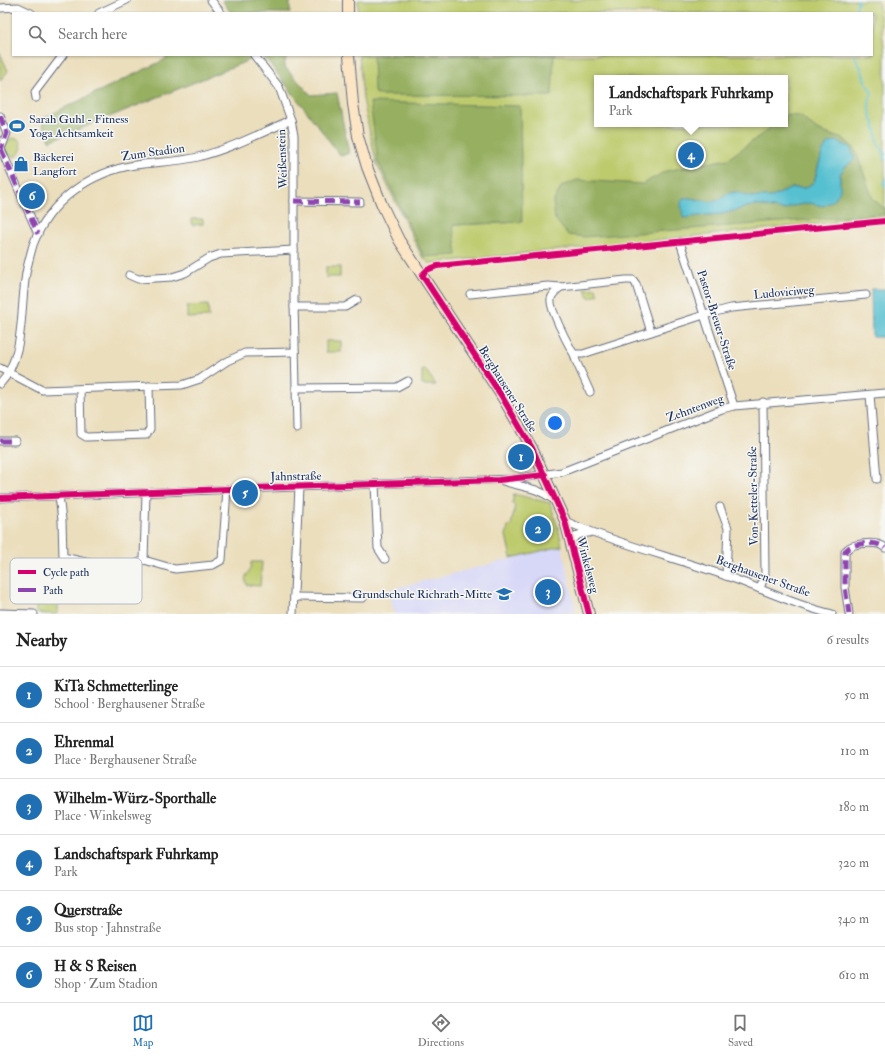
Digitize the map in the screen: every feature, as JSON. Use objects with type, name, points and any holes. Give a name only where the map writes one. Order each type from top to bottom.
[{"type":"main road","points":[[348,0],[348,12]]},
{"type":"main road","name":"Berghausener Straße","points":[[349,56],[353,104],[358,136],[367,167],[399,240],[513,416],[532,448],[565,521]]},
{"type":"main road","name":"Winkelsweg","points":[[565,521],[589,614]]},
{"type":"street","points":[[101,12],[127,0]]},
{"type":"street","points":[[211,0],[221,12]]},
{"type":"street","points":[[0,8],[18,7],[30,12]]},
{"type":"street","points":[[36,98],[35,92],[62,56]]},
{"type":"street","name":"Weißenstein","points":[[255,56],[279,87],[291,120],[294,136],[294,307],[297,429]]},
{"type":"street","points":[[0,116],[7,133],[0,149],[38,234]]},
{"type":"street","name":"Zum Stadion","points":[[0,384],[8,373],[15,358],[18,345],[26,275],[33,246],[46,219],[62,199],[81,184],[110,170],[135,165],[197,157],[218,151],[291,120]]},
{"type":"street","name":"Weißenstein","points":[[294,201],[360,202]]},
{"type":"street","name":"Pastor-Breuer-Straße","points":[[680,242],[734,406]]},
{"type":"street","points":[[129,275],[138,279],[172,277],[185,273],[209,258],[221,254],[294,250]]},
{"type":"street","points":[[470,294],[548,286],[561,287],[633,280],[636,284],[652,332]]},
{"type":"street","points":[[561,287],[553,294],[551,299],[566,340],[574,354],[590,392]]},
{"type":"street","name":"Ludoviciweg","points":[[574,354],[583,354],[731,308],[866,296]]},
{"type":"street","points":[[294,307],[345,307],[357,300]]},
{"type":"street","points":[[0,368],[42,390],[149,386],[182,384],[200,379],[227,361],[245,353],[295,352]]},
{"type":"street","points":[[296,388],[397,387],[408,381]]},
{"type":"street","points":[[80,389],[81,434],[86,437],[146,434],[150,429],[149,386]]},
{"type":"street","name":"Zehntenweg","points":[[545,475],[562,472],[722,409],[734,406],[763,402],[885,393]]},
{"type":"street","points":[[870,395],[877,478]]},
{"type":"street","name":"Von-Ketteler-Straße","points":[[760,589],[765,574],[763,402]]},
{"type":"street","points":[[0,441],[15,441]]},
{"type":"street","name":"Jahnstraße","points":[[0,498],[499,480],[545,475]]},
{"type":"street","name":"Jahnstraße","points":[[499,480],[536,489],[546,494],[556,502]]},
{"type":"street","points":[[375,484],[378,548],[385,559]]},
{"type":"street","points":[[293,614],[299,487]]},
{"type":"street","points":[[146,493],[144,560],[175,570],[213,565],[222,560],[227,489]]},
{"type":"street","points":[[59,496],[62,520],[63,557],[68,558]]},
{"type":"street","points":[[720,506],[728,528],[726,576]]},
{"type":"street","name":"Berghausener Straße","points":[[565,521],[594,534],[726,576],[803,605],[832,614]]},
{"type":"street","name":"Berghausener Straße","points":[[570,542],[581,533],[594,534]]},
{"type":"street","points":[[849,614],[845,587],[845,551],[851,546],[874,543],[884,544]]},
{"type":"street","points":[[294,596],[363,598]]},
{"type":"street","points":[[0,613],[34,614]]},
{"type":"shaded area","name":"Grundschule Richrath-Mitte","points":[[562,546],[576,611],[564,614],[395,614],[388,590]]},
{"type":"green space","points":[[222,0],[290,0],[290,12],[230,12]]},
{"type":"green space","points":[[358,0],[878,0],[885,54],[885,217],[429,263],[422,257],[376,162],[363,99],[359,56],[873,56],[873,12],[358,12]],"holes":[[[378,161],[522,222],[453,225],[424,257]]]},
{"type":"green space","points":[[0,53],[8,71],[0,81]]},
{"type":"green space","points":[[170,56],[250,56],[252,59],[50,141],[41,119]]},
{"type":"green space","points":[[264,56],[287,56],[284,66],[311,95],[337,93],[349,153],[341,156]]},
{"type":"green space","points":[[373,56],[554,56],[552,96],[379,95],[374,92]]},
{"type":"green space","points":[[370,102],[520,106],[522,222],[453,225],[457,255],[424,257],[378,161]]},
{"type":"green space","points":[[788,115],[800,116],[817,130],[845,140],[855,149],[873,199],[885,209],[885,214],[585,237],[568,235],[555,219],[553,202],[562,186],[577,180],[643,184],[666,171],[728,159],[771,127],[788,127]],"holes":[[[836,141],[845,167],[840,174],[840,182],[824,206],[810,203],[792,206],[784,210],[755,205],[722,214],[707,215],[690,198],[711,202],[719,200],[730,193],[736,192],[751,197],[772,197],[792,188],[805,188],[814,182],[822,153],[828,144]]]},
{"type":"green space","points":[[11,138],[18,139],[22,148],[20,153],[14,157],[4,152],[4,147]]},
{"type":"green space","points":[[192,219],[203,219],[203,224],[192,225]]},
{"type":"green space","points":[[326,267],[340,267],[340,277],[326,277]]},
{"type":"green space","points":[[596,288],[598,295],[589,298],[585,289]]},
{"type":"green space","points":[[208,305],[209,317],[187,318],[187,306]]},
{"type":"green space","points":[[326,341],[341,341],[341,352],[326,352]]},
{"type":"green space","points":[[422,369],[425,369],[436,385],[422,385]]},
{"type":"green space","points":[[514,494],[550,503],[558,527],[562,546],[511,558],[506,535],[508,526],[511,526],[515,505],[512,504]]},
{"type":"green space","points":[[251,562],[262,562],[260,586],[247,585],[245,578],[250,569]]},
{"type":"green space","points":[[36,604],[58,604],[58,614],[42,614],[36,612]]},
{"type":"water","points":[[836,141],[850,147],[855,159],[845,167],[840,174],[840,191],[834,200],[823,206],[810,203],[792,206],[784,210],[755,205],[722,214],[683,218],[681,203],[683,198],[711,202],[719,200],[729,193],[736,192],[751,197],[772,197],[792,188],[805,188],[814,182],[822,153],[827,144]]},
{"type":"water","points":[[871,289],[885,289],[885,337],[872,337]]},
{"type":"waterway","points":[[855,12],[858,0]]},
{"type":"waterway","points":[[855,56],[860,66],[865,82],[872,93],[869,101],[871,118],[874,122],[878,143],[884,153],[885,159]]},
{"type":"waterway","points":[[885,180],[885,187]]},
{"type":"marked path","points":[[0,116],[7,133],[1,149]]},
{"type":"marked path","points":[[1,149],[38,234]]},
{"type":"marked path","points":[[294,201],[360,202]]},
{"type":"marked path","points":[[0,441],[15,441]]},
{"type":"marked path","points":[[849,614],[845,587],[845,551],[850,547],[863,544],[878,544],[885,548]]},
{"type":"cycle path","points":[[589,614],[565,521],[532,448],[501,395],[422,275],[427,270],[437,266],[885,221]]},
{"type":"cycle path","points":[[0,498],[499,480],[545,475]]},
{"type":"place","name":"Sarah Guhl - Fitness Yoga Achtsamkeit","points":[[17,126]]},
{"type":"place","name":"Landschaftspark Fuhrkamp","points":[[691,155]]},
{"type":"place","name":"Bäckerei Langfort","points":[[21,164]]},
{"type":"place","name":"H & S Reisen","points":[[32,196]]},
{"type":"place","name":"KiTa Schmetterlinge","points":[[521,457]]},
{"type":"place","name":"Querstraße","points":[[245,493]]},
{"type":"place","name":"Ehrenmal","points":[[538,529]]},
{"type":"place","name":"Wilhelm-Würz-Sporthalle","points":[[548,592]]},
{"type":"place","name":"Grundschule Richrath-Mitte","points":[[504,594]]}]
